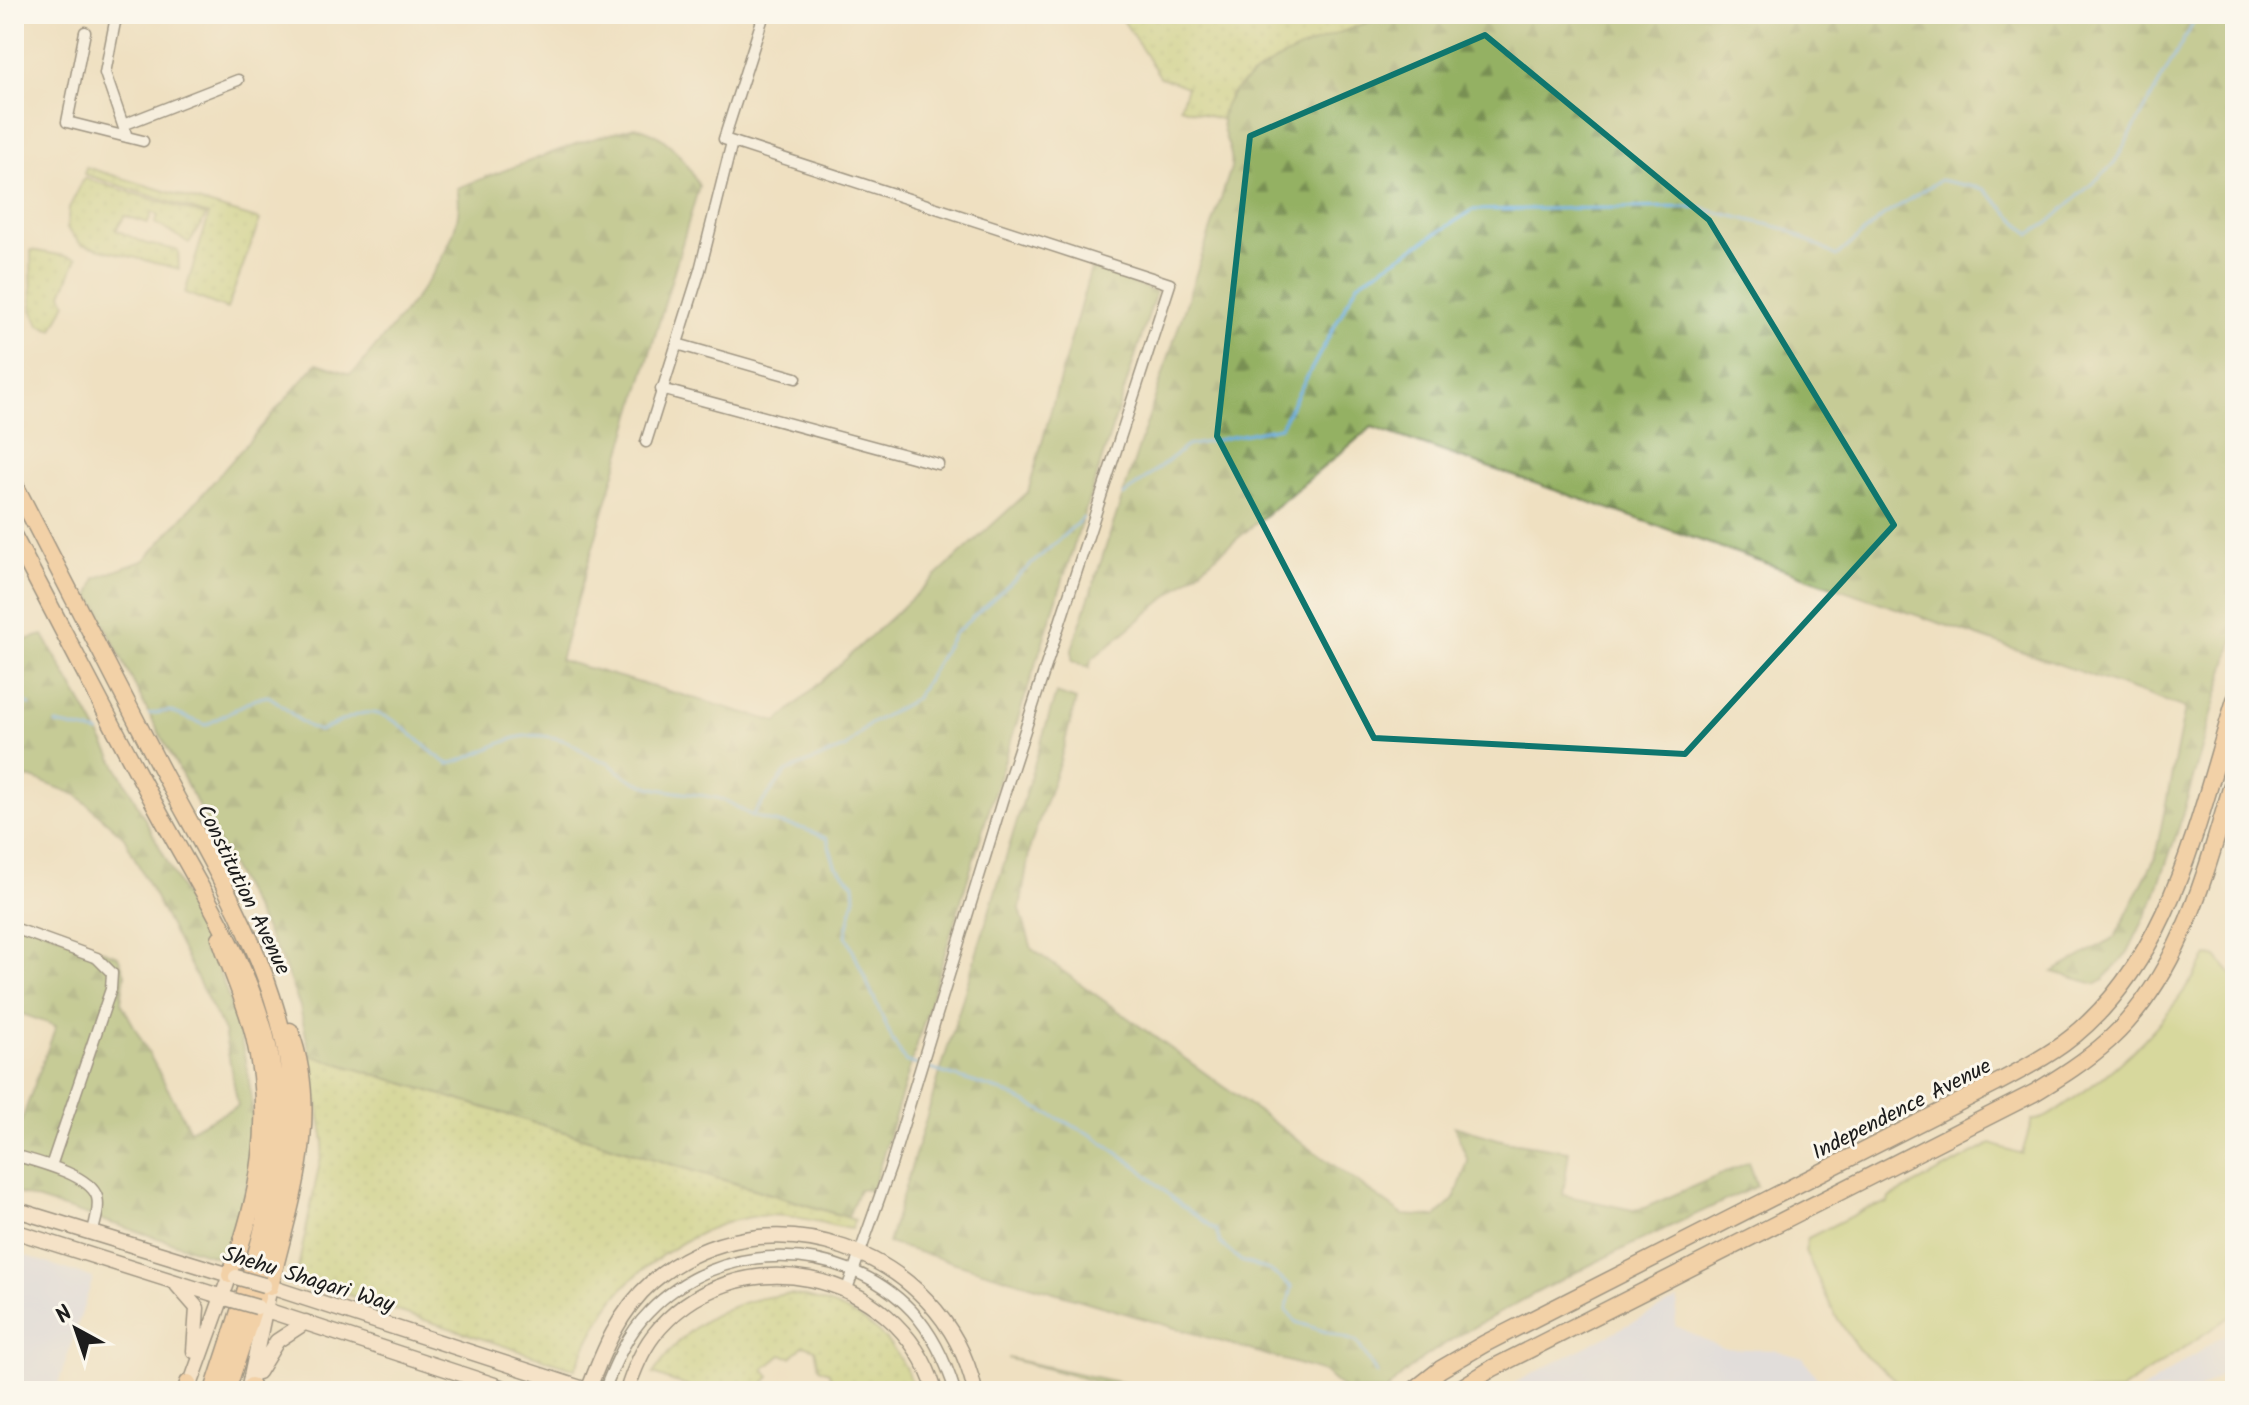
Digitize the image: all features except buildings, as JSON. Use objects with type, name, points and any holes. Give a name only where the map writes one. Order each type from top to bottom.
[{"type":"main road","name":"Constitution Avenue","points":[[14,483],[260,963],[273,997],[291,1087],[291,1140],[280,1205],[227,1391]]},
{"type":"main road","name":"Constitution Avenue","points":[[14,537],[212,906],[242,964],[261,1014],[276,1100],[274,1165],[264,1218],[213,1391]]},
{"type":"main road","name":"Independence Avenue","points":[[1413,1391],[1441,1369],[1484,1344],[1995,1084],[2066,1042],[2121,984],[2152,938],[2169,903],[2235,700]]},
{"type":"main road","points":[[1456,1391],[1493,1368],[2034,1093],[2076,1067],[2116,1033],[2167,961],[2194,905],[2235,775]]},
{"type":"main road","points":[[187,1388],[233,1276],[256,1195],[265,1118],[254,1034],[212,906]]},
{"type":"main road","points":[[249,1389],[260,1308],[296,1195],[302,1160],[303,1099],[298,1055],[273,997]]},
{"type":"main road","name":"Shehu Shagari Way","points":[[14,1209],[267,1286],[589,1391]]},
{"type":"main road","name":"Shehu Shagari Way","points":[[14,1231],[306,1322],[513,1391]]},
{"type":"main road","points":[[589,1391],[620,1319],[636,1298],[674,1266],[718,1246],[777,1238],[809,1239],[862,1251],[929,1302],[954,1335],[975,1391]]},
{"type":"main road","points":[[627,1391],[652,1337],[695,1298],[722,1285],[778,1274],[802,1275],[847,1289],[892,1320],[906,1334],[927,1369],[935,1391]]},
{"type":"main road","points":[[174,1282],[195,1303],[198,1313],[187,1388]]},
{"type":"main road","points":[[249,1389],[277,1341],[306,1322]]},
{"type":"street","points":[[124,14],[115,22],[105,73],[127,137]]},
{"type":"street","points":[[764,14],[724,139],[1170,284],[1063,621],[1014,764],[898,1145],[847,1289]]},
{"type":"street","points":[[85,32],[67,122],[143,141]]},
{"type":"street","points":[[123,125],[238,80]]},
{"type":"street","points":[[646,442],[700,270],[732,142]]},
{"type":"street","points":[[677,344],[796,378]]},
{"type":"street","points":[[661,389],[938,464]]},
{"type":"street","points":[[14,928],[97,958],[112,973],[111,989],[51,1166]]},
{"type":"street","points":[[14,1155],[51,1166],[93,1190],[98,1199],[92,1234]]},
{"type":"street","points":[[604,1391],[620,1352],[649,1311],[685,1283],[738,1262],[778,1256],[808,1258],[855,1269],[914,1313],[942,1354],[955,1391]]},
{"type":"highlighted area","points":[[1485,35],[1709,220],[1894,525],[1685,754],[1374,738],[1217,436],[1250,136]]},
{"type":"shaded area","points":[[14,1252],[93,1278],[56,1391],[14,1391]]},
{"type":"shaded area","points":[[1678,1299],[1675,1326],[1723,1348],[1774,1350],[1803,1358],[1823,1387],[1867,1383],[1872,1378],[1889,1391],[1499,1391]]},
{"type":"shaded area","points":[[2233,1329],[2235,1365],[2196,1391],[2140,1391]]},
{"type":"green space","points":[[1119,14],[1389,14],[1230,94],[1222,120],[1180,107],[1187,87],[1160,77]]},
{"type":"green space","points":[[1389,14],[2208,14],[2212,22],[2235,16],[2235,635],[2178,830],[2153,901],[2128,952],[2104,979],[2095,984],[2053,972],[2115,937],[2155,858],[2185,708],[1372,427],[1092,659],[1089,668],[1072,661],[1072,649],[1231,168],[1222,120],[1227,101],[1242,83],[1290,54]]},
{"type":"green space","points":[[635,127],[665,141],[688,167],[699,186],[560,660],[777,722],[1028,492],[1091,268],[1156,292],[995,790],[872,1191],[859,1189],[848,1217],[310,1055],[300,1007],[284,965],[149,714],[90,595],[96,578],[145,560],[317,363],[350,374],[358,368],[426,284],[441,259],[453,235],[458,211],[457,188],[578,143]]},
{"type":"green space","points":[[86,167],[260,220],[227,309],[185,293],[209,215],[84,174]]},
{"type":"green space","points":[[84,178],[206,216],[189,243],[155,223],[158,216],[152,212],[148,223],[125,216],[116,230],[147,244],[178,250],[179,269],[81,244],[67,229],[69,208]]},
{"type":"green space","points":[[31,250],[77,258],[62,294],[66,303],[53,330],[39,325],[32,309]]},
{"type":"green space","points":[[43,635],[173,872],[206,940],[232,1009],[249,1083],[253,1140],[245,1192],[226,1260],[14,1192],[14,1141],[56,1026],[14,1011],[14,919],[118,956],[125,974],[121,1002],[190,1130],[238,1106],[224,1031],[124,837],[77,795],[32,778],[14,777],[14,643]]},
{"type":"green space","points":[[1056,693],[1076,700],[1060,761],[1030,847],[1020,909],[1032,949],[1403,1215],[1436,1217],[1455,1198],[1468,1161],[1454,1126],[1505,1141],[1569,1151],[1563,1195],[1633,1210],[1749,1162],[1757,1186],[1597,1262],[1472,1328],[1426,1356],[1386,1391],[1346,1391],[1324,1372],[888,1243]]},
{"type":"green space","points":[[2207,956],[2217,957],[2235,978],[2235,1313],[2120,1391],[1909,1391],[1858,1349],[1834,1313],[1805,1251],[1808,1238],[1867,1208],[1888,1203],[1889,1198],[1991,1144],[2022,1154],[2032,1120],[2057,1110],[2130,1054],[2164,1018]]},
{"type":"green space","points":[[310,1055],[855,1220],[851,1229],[793,1217],[764,1216],[722,1224],[682,1243],[621,1290],[599,1322],[575,1369],[296,1278],[324,1142]]},
{"type":"green space","points":[[791,1294],[833,1305],[868,1324],[896,1352],[915,1391],[834,1391],[829,1372],[819,1368],[815,1349],[804,1345],[791,1357],[781,1355],[764,1369],[770,1377],[756,1391],[700,1391],[653,1374],[680,1340],[712,1316],[748,1301]]},
{"type":"green space","points":[[1007,1358],[1160,1391],[1130,1391]]},
{"type":"waterway","points":[[1123,496],[1187,446],[1280,427],[1358,283],[1473,210],[1695,207],[1786,229],[1837,256],[1883,216],[1940,180],[1984,189],[2030,234],[2048,223],[2114,164],[2198,14]]},
{"type":"waterway","points":[[752,816],[786,772],[846,747],[870,724],[915,699],[954,634],[1083,518]]},
{"type":"waterway","points":[[149,714],[169,711],[206,725],[254,699],[268,696],[319,731],[360,714],[372,713],[396,722],[449,764],[517,738],[545,736],[569,742],[645,785],[722,800],[751,815],[817,834],[827,839],[835,865],[854,884],[855,896],[846,935],[893,1041],[905,1061],[917,1065]]},
{"type":"waterway","points":[[14,698],[30,705]]},
{"type":"waterway","points":[[56,724],[100,733]]},
{"type":"waterway","points":[[924,1067],[1002,1091],[1092,1135],[1138,1167],[1172,1198],[1216,1230],[1220,1243],[1241,1261],[1269,1270],[1292,1287],[1286,1310],[1296,1322],[1357,1342],[1377,1374]]}]
